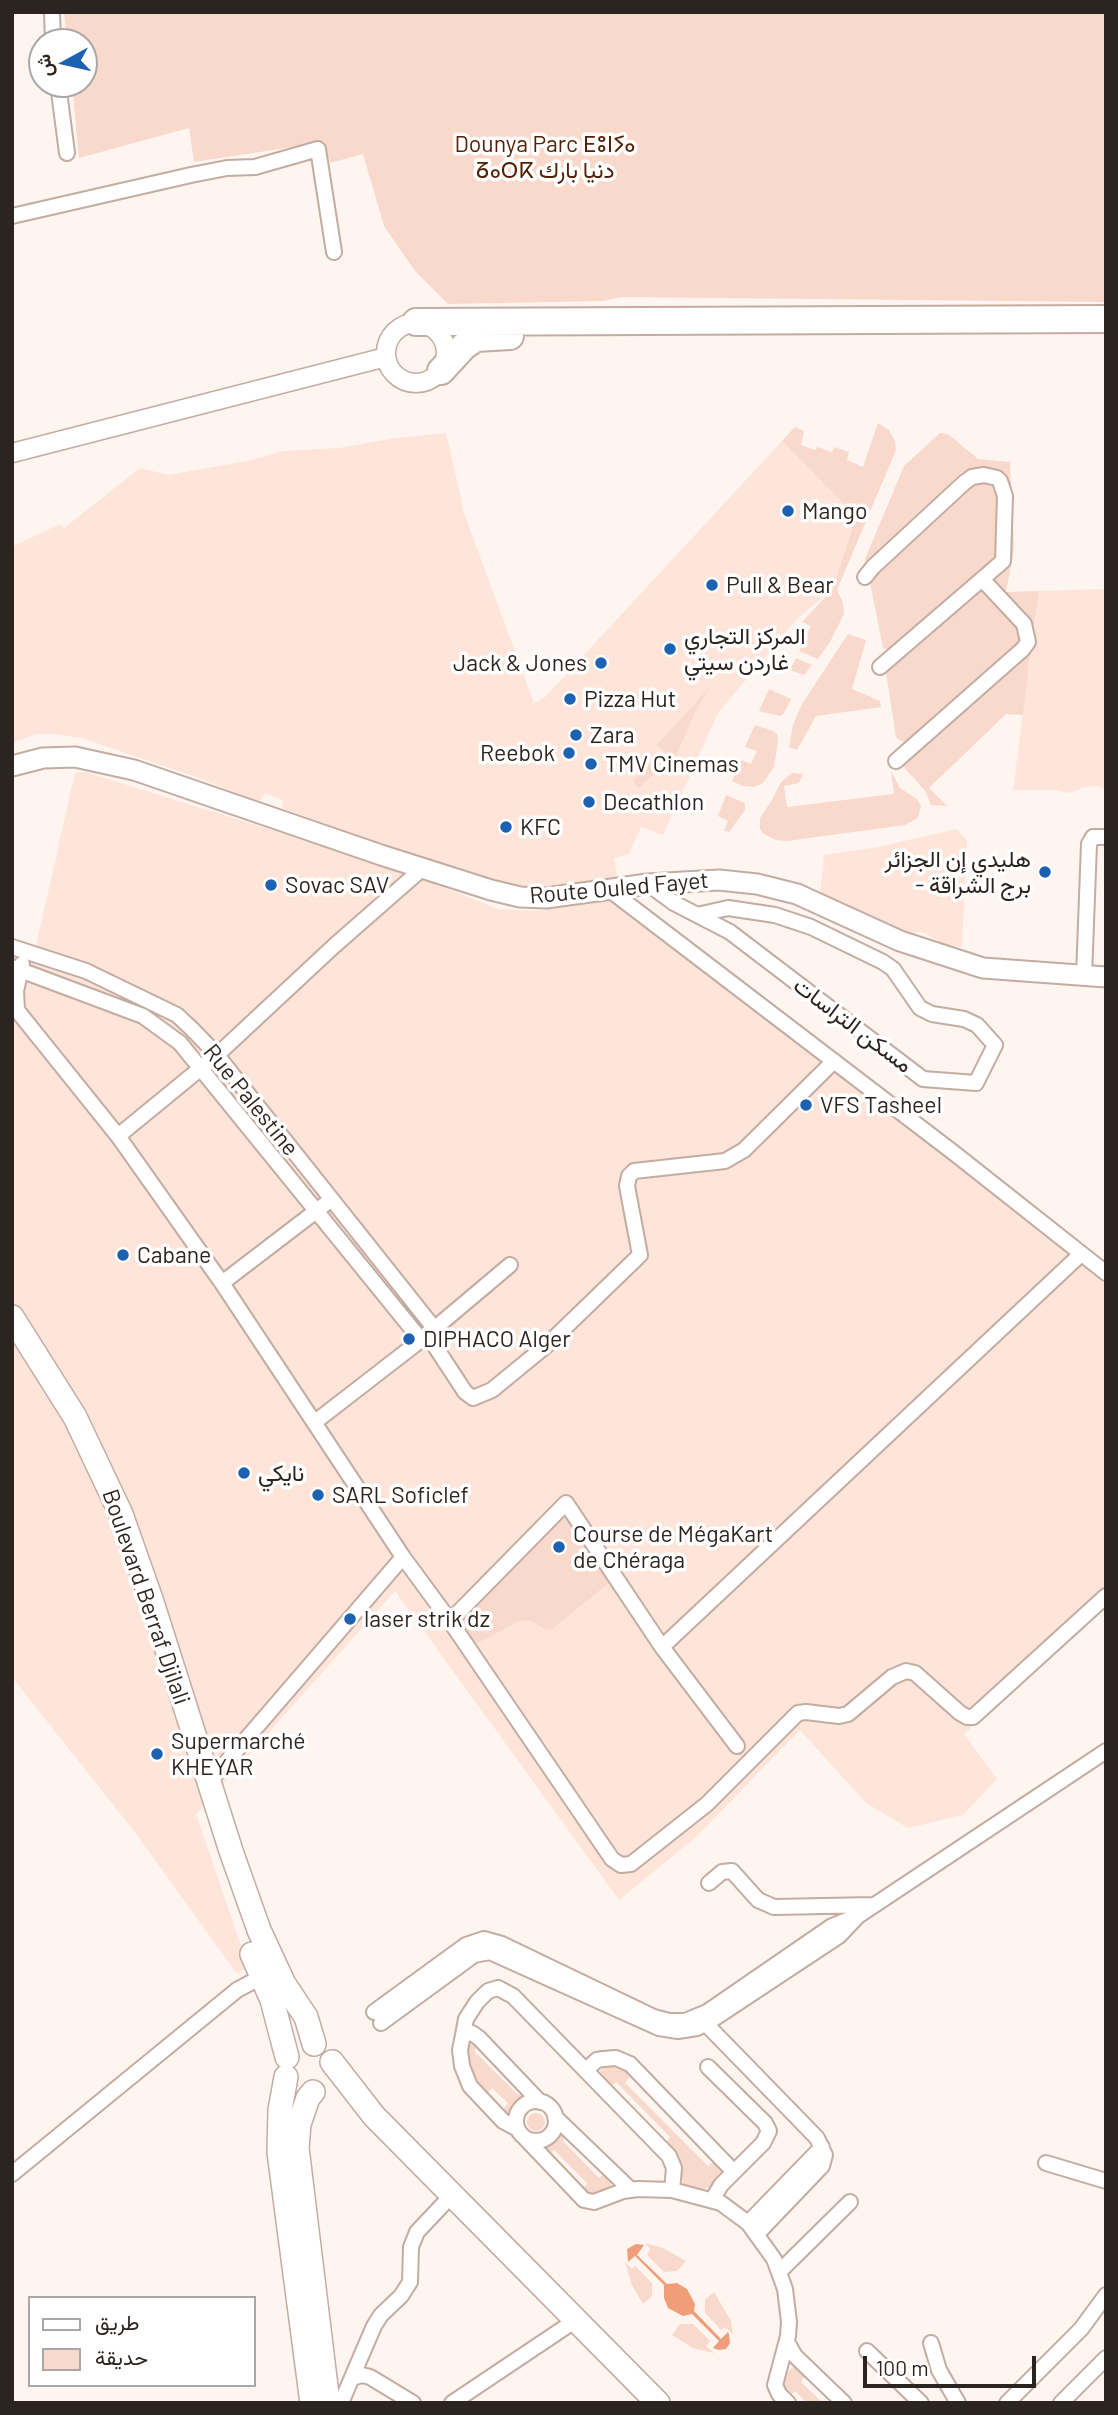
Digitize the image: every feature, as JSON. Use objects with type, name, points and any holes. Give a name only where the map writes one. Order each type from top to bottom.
[{"type":"highway","points":[[416,322],[1096,328]]},
{"type":"highway","points":[[441,371],[464,346],[476,338],[491,336],[1096,328]]},
{"type":"highway","name":"Boulevard Berraf Djilali","points":[[12,1317],[75,1418],[121,1514],[259,1930],[284,1984],[306,2017],[314,2044]]},
{"type":"highway","name":"Boulevard Berraf Djilali","points":[[12,1341],[36,1376],[66,1430],[94,1482],[113,1528],[149,1631],[222,1873],[276,2014],[286,2067]]},
{"type":"highway","points":[[312,2403],[279,2152],[280,2110],[286,2067],[295,2047],[314,2044],[326,2050],[332,2062],[374,2116],[658,2403]]},
{"type":"highway","points":[[328,2403],[297,2148],[299,2124],[308,2098],[329,2081],[332,2062]]},
{"type":"highway","points":[[286,2067],[300,2091],[313,2092]]},
{"type":"main road","name":"Route Ouled Fayet","points":[[12,766],[43,758],[75,757],[134,769],[423,868],[520,897],[547,898],[648,884],[719,880],[757,884],[797,894],[900,941],[983,968],[1106,977]]},
{"type":"street","points":[[60,98],[67,153]]},
{"type":"street","points":[[12,216],[191,175],[227,168],[255,167],[318,149],[334,252]]},
{"type":"street","points":[[416,322],[435,329],[444,341],[447,351],[441,371],[425,382],[414,383],[404,381],[389,367],[386,357],[390,337],[406,324],[416,322]]},
{"type":"street","points":[[12,453],[386,357]]},
{"type":"street","points":[[865,577],[972,477],[984,475],[997,478],[1003,486],[1004,554],[999,565],[880,667]]},
{"type":"street","points":[[896,761],[1028,642],[1024,624],[982,579]]},
{"type":"street","points":[[1084,976],[1089,844],[1093,837],[1106,837]]},
{"type":"street","points":[[118,1136],[217,1055],[423,868]]},
{"type":"street","name":"مسكن التراسات","points":[[648,884],[697,915],[730,932],[923,1079],[976,1083],[995,1045],[977,1025],[964,1019],[932,1014],[920,1008],[893,969],[883,962],[811,927],[775,915],[728,908],[697,915]]},
{"type":"street","points":[[611,891],[954,1153],[1106,1273]]},
{"type":"street","points":[[19,949],[15,1007],[118,1136],[222,1283],[402,1557],[450,1621],[612,1859],[621,1865],[631,1864],[707,1804],[798,1713],[839,1716],[848,1714],[892,1677],[906,1671],[915,1674],[960,1713],[973,1717],[1106,1596]]},
{"type":"street","name":"Rue Palestine","points":[[19,949],[86,971],[177,1015],[217,1055],[331,1199],[427,1334]]},
{"type":"street","name":"Rue Palestine","points":[[16,968],[143,1016],[180,1042],[317,1210],[427,1334]]},
{"type":"street","points":[[427,1334],[465,1392],[473,1398],[492,1390],[547,1345],[640,1255],[627,1186],[629,1176],[634,1171],[725,1161],[744,1150],[834,1061]]},
{"type":"street","points":[[222,1283],[331,1199]]},
{"type":"street","points":[[662,1647],[1080,1255]]},
{"type":"street","points":[[315,1422],[510,1265]]},
{"type":"street","points":[[450,1621],[566,1503],[662,1647],[737,1746]]},
{"type":"street","points":[[210,1782],[402,1557]]},
{"type":"street","points":[[858,1916],[832,1926],[707,2011],[685,2021],[654,2017],[502,1944],[484,1939],[466,1945],[378,2017],[474,1955],[491,1952],[659,2028],[678,2031],[706,2024],[839,1936],[858,1916],[874,1905],[1106,1751]]},
{"type":"street","points":[[709,1883],[722,1872],[732,1871],[758,1900],[774,1908],[874,1905]]},
{"type":"street","points":[[12,2174],[237,1990],[262,1976]]},
{"type":"street","points":[[555,2118],[554,2129],[547,2138],[536,2141],[503,2121],[470,2086],[462,2066],[460,2050],[466,2019],[477,2002],[488,1992],[498,1988],[513,1996],[669,2156],[674,2168],[673,2190]]},
{"type":"street","points":[[706,2024],[817,2138],[825,2155],[822,2166],[753,2229]]},
{"type":"street","points":[[463,2035],[472,2033],[479,2038],[540,2102],[550,2107],[555,2118],[631,2189]]},
{"type":"street","points":[[586,2070],[597,2060],[603,2059],[616,2059],[630,2064],[734,2172]]},
{"type":"street","points":[[708,2067],[768,2126],[768,2136],[763,2143],[717,2190],[712,2200]]},
{"type":"street","points":[[540,2102],[528,2103],[516,2116],[521,2133],[584,2200],[594,2202],[631,2189],[673,2190],[712,2200],[730,2208],[753,2229],[774,2259],[788,2304],[787,2342],[775,2385],[788,2403]]},
{"type":"street","points":[[1046,2163],[1106,2181]]},
{"type":"street","points":[[341,2403],[374,2326],[410,2282],[411,2247],[417,2232],[451,2196]]},
{"type":"street","points":[[779,2272],[850,2203]]},
{"type":"street","points":[[1007,2403],[1081,2329],[1106,2295]]},
{"type":"street","points":[[452,2403],[576,2320]]},
{"type":"street","points":[[787,2342],[795,2356],[844,2403]]},
{"type":"street","points":[[931,2343],[939,2370],[958,2403]]},
{"type":"street","points":[[867,2351],[921,2403]]},
{"type":"street","points":[[1061,2403],[1106,2358]]},
{"type":"street","points":[[352,2378],[362,2375],[370,2377],[412,2403]]},
{"type":"shaded area","points":[[446,433],[464,513],[534,703],[545,697],[782,441],[852,511],[854,522],[832,590],[798,618],[718,713],[663,835],[641,827],[629,854],[614,858],[617,878],[557,890],[513,888],[433,863],[282,808],[284,801],[265,793],[261,800],[256,801],[199,778],[82,738],[37,734],[12,743],[12,547],[60,524],[64,528],[140,468],[168,475],[247,461],[284,451],[339,448]]},
{"type":"shaded area","points":[[1106,589],[1106,790],[1097,786],[1084,787],[1070,793],[1054,790],[1013,790],[1039,591]]},
{"type":"shaded area","points":[[85,772],[398,869],[498,909],[538,911],[629,897],[952,1144],[1106,1281],[1106,1602],[964,1734],[997,1779],[963,1815],[908,1828],[866,1803],[800,1730],[696,1837],[619,1900],[395,1591],[196,1814],[248,1966],[237,1974],[137,1835],[12,1677],[12,938],[36,946],[75,773]]},
{"type":"shaded area","points":[[957,829],[967,841],[962,947],[943,944],[923,932],[911,933],[820,894],[824,855],[878,847]]},
{"type":"shaded area","points":[[636,2244],[644,2245],[637,2255],[667,2284],[677,2283],[687,2289],[695,2304],[694,2311],[721,2339],[728,2332],[730,2343],[726,2349],[713,2348],[719,2341],[692,2314],[683,2316],[668,2308],[664,2298],[664,2285],[635,2256],[628,2262],[627,2249]]},
{"type":"green space","name":"Dounya Parc ⴹⵓⵏⵢⴰ ⵒⴰⵔⴽ دنيا بارك","points":[[64,12],[1106,12],[1106,302],[622,297],[603,301],[448,304],[415,271],[384,226],[363,154],[330,163],[325,142],[194,162],[189,128],[79,158],[73,98],[98,98],[98,28],[66,28]]},
{"type":"green space","points":[[878,423],[889,430],[896,450],[837,590],[843,603],[844,614],[818,659],[799,651],[811,626],[802,622],[832,590],[854,523],[852,512],[782,441],[795,427],[804,431],[801,445],[815,450],[817,447],[832,452],[834,447],[849,452],[847,460],[863,467]]},
{"type":"green space","points":[[940,433],[948,434],[978,459],[1010,462],[1014,549],[1006,592],[1039,591],[1034,627],[992,581],[1010,558],[1008,486],[962,472],[954,480],[957,483],[867,566],[865,559],[904,466]]},
{"type":"green space","points":[[974,482],[991,482],[999,492],[999,555],[892,649],[883,648],[869,577]]},
{"type":"green space","points":[[981,584],[1020,625],[1022,643],[907,743],[899,740],[896,737],[886,672]]},
{"type":"green space","points":[[848,634],[866,640],[852,689],[880,701],[881,707],[816,716],[797,750],[789,747],[793,725],[802,704]]},
{"type":"green space","points":[[1031,648],[1023,715],[1006,714],[929,788],[947,806],[931,805],[926,792],[902,765]]},
{"type":"green space","points":[[796,658],[812,665],[804,675],[790,670]]},
{"type":"green space","points":[[710,687],[696,710],[674,760],[657,745]]},
{"type":"green space","points":[[769,689],[791,699],[780,716],[759,711]]},
{"type":"green space","points":[[755,725],[777,734],[774,767],[763,783],[754,787],[743,786],[732,781],[741,760],[751,764],[757,751],[745,747]]},
{"type":"green space","points":[[655,758],[663,765],[639,788],[633,781]]},
{"type":"green space","points":[[891,771],[900,788],[917,799],[921,806],[918,818],[905,825],[787,841],[776,840],[760,829],[760,818],[781,782],[792,773],[803,774],[799,783],[784,786],[787,807],[894,794]]},
{"type":"green space","points":[[726,795],[745,803],[745,810],[729,832],[724,831],[728,821],[718,816]]},
{"type":"green space","name":"Course de MégaKart de Chéraga","points":[[564,1514],[611,1581],[551,1630],[529,1620],[519,1621],[474,1645],[456,1621]]},
{"type":"green space","points":[[469,2042],[478,2046],[474,2051],[518,2095],[524,2091],[529,2097],[515,2107],[511,2117],[503,2110],[508,2103],[492,2088],[487,2093],[473,2075],[469,2061]]},
{"type":"green space","points":[[605,2067],[620,2070],[622,2068],[630,2076],[625,2083],[708,2166],[713,2162],[721,2175],[708,2188],[700,2190],[683,2184],[679,2158],[666,2143],[670,2137],[616,2082],[612,2085],[602,2078],[600,2071]]},
{"type":"green space","points":[[536,2113],[542,2116],[545,2122],[542,2128],[536,2131],[530,2128],[527,2122],[530,2116]]},
{"type":"green space","points":[[560,2129],[567,2135],[563,2141],[599,2178],[605,2173],[611,2181],[610,2189],[593,2196],[586,2192],[583,2189],[587,2183],[554,2150],[549,2154],[541,2147],[555,2141]]},
{"type":"green space","points":[[645,2243],[663,2248],[686,2261],[677,2271],[664,2272],[647,2255],[650,2249]]},
{"type":"green space","points":[[625,2262],[632,2269],[635,2266],[652,2283],[652,2296],[643,2304],[632,2285]]},
{"type":"green space","points":[[714,2292],[731,2321],[733,2334],[725,2327],[721,2330],[705,2313],[705,2300]]},
{"type":"green space","points":[[680,2324],[693,2324],[710,2341],[706,2346],[714,2353],[693,2348],[672,2335]]},
{"type":"green space","points":[[793,2367],[800,2370],[804,2377],[801,2382],[823,2403],[807,2403],[795,2391],[789,2397],[783,2383]]},
{"type":"place","name":"Mango","points":[[788,511]]},
{"type":"place","name":"Pull & Bear","points":[[712,585]]},
{"type":"place","name":"المركز التجاري غاردن سيتي","points":[[670,649]]},
{"type":"place","name":"Jack & Jones","points":[[601,663]]},
{"type":"place","name":"Pizza Hut","points":[[570,699]]},
{"type":"place","name":"Zara","points":[[576,735]]},
{"type":"place","name":"Reebok","points":[[569,753]]},
{"type":"place","name":"TMV Cinemas","points":[[591,764]]},
{"type":"place","name":"Decathlon","points":[[589,802]]},
{"type":"place","name":"KFC","points":[[506,827]]},
{"type":"place","name":"هليدي إن الجزائر - برج الشراقة","points":[[1045,872]]},
{"type":"place","name":"Sovac SAV","points":[[271,885]]},
{"type":"place","name":"VFS Tasheel","points":[[806,1105]]},
{"type":"place","name":"Cabane","points":[[123,1255]]},
{"type":"place","name":"DIPHACO Alger","points":[[409,1339]]},
{"type":"place","name":"نايكي","points":[[244,1473]]},
{"type":"place","name":"SARL Soficlef","points":[[318,1495]]},
{"type":"place","name":"Course de MégaKart de Chéraga","points":[[559,1547]]},
{"type":"place","name":"laser strik dz","points":[[350,1619]]},
{"type":"place","name":"Supermarché KHEYAR","points":[[157,1754]]}]
